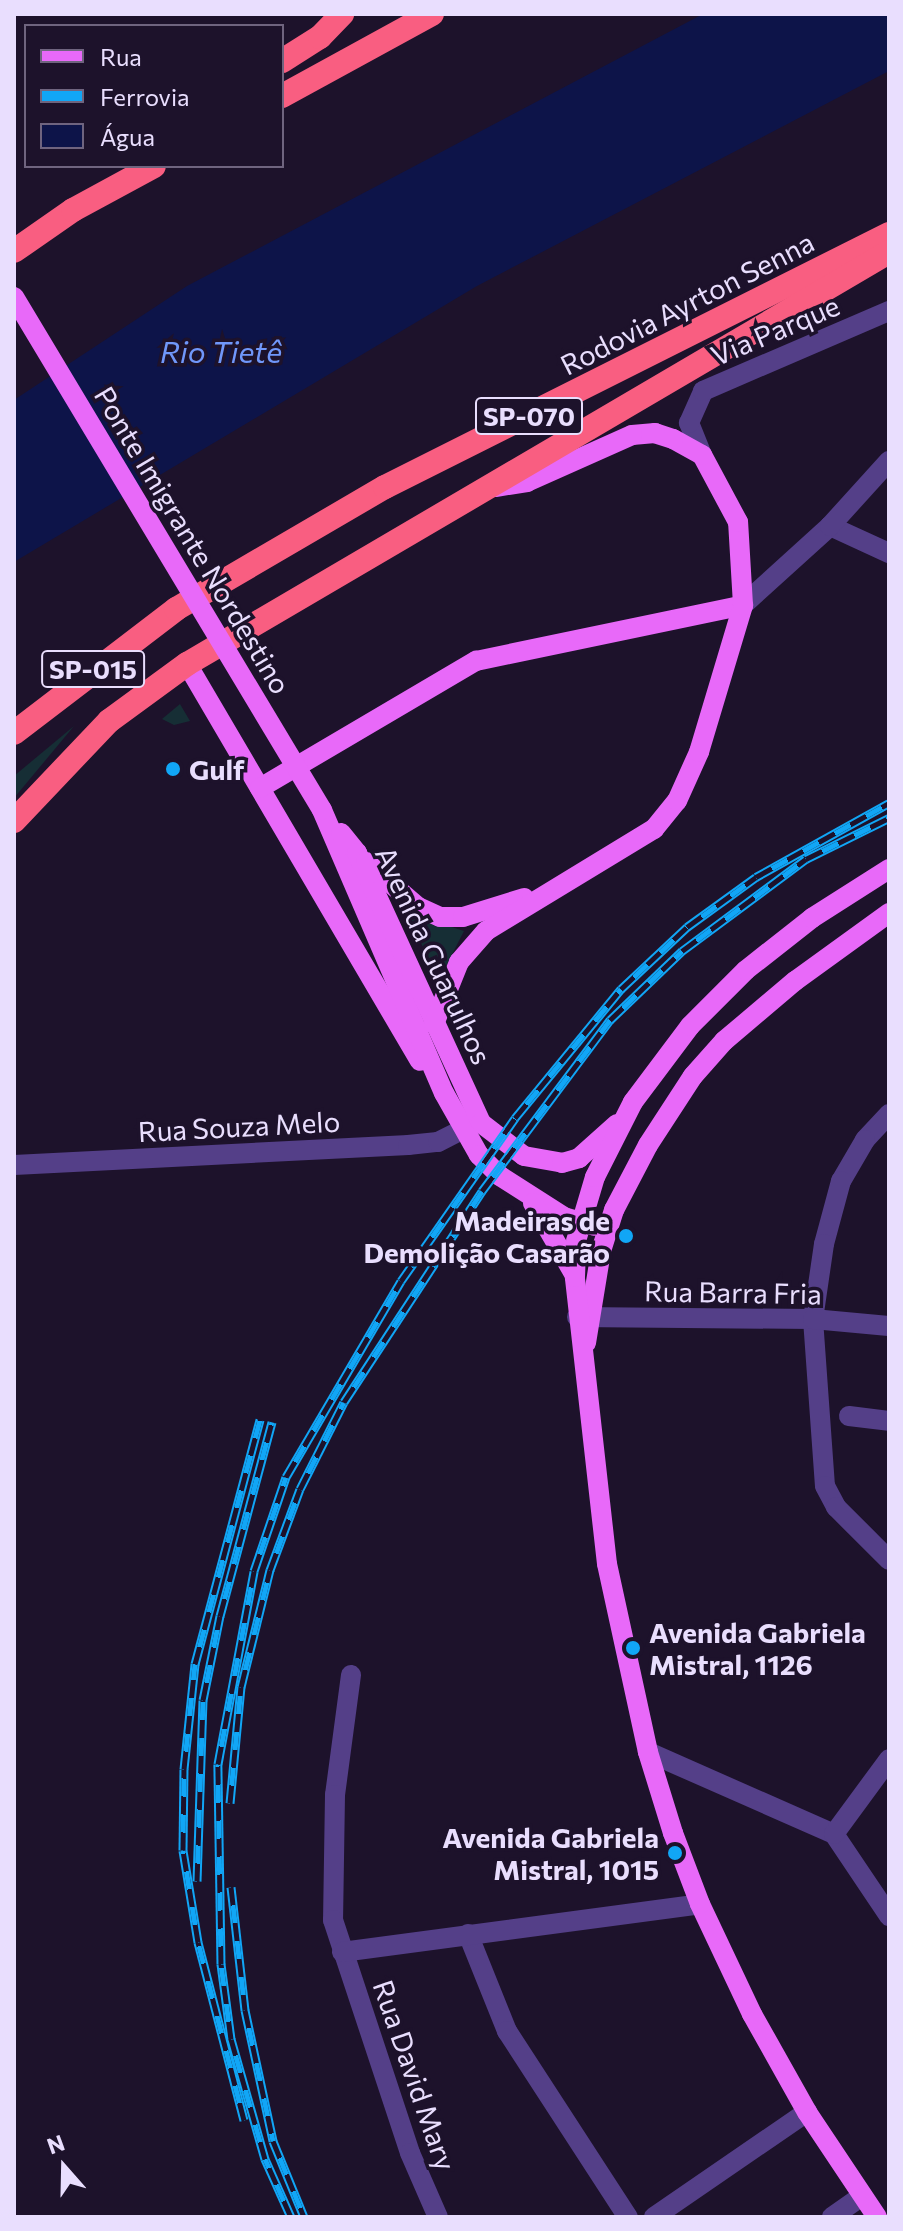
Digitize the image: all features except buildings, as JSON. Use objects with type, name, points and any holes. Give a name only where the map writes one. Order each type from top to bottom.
[{"type":"highway","points":[[284,60],[320,37],[342,14]]},
{"type":"highway","points":[[284,95],[432,14]]},
{"type":"highway","points":[[14,251],[131,168]]},
{"type":"highway","points":[[73,210],[150,168]]},
{"type":"highway","name":"Rodovia Ayrton Senna","points":[[176,609],[385,487],[889,234]]},
{"type":"highway","points":[[14,821],[109,721],[187,664],[889,252]]},
{"type":"highway","name":"SP-015","points":[[14,733],[176,609]]},
{"type":"main road","name":"Ponte Imigrante Nordestino","points":[[14,297],[323,810]]},
{"type":"main road","points":[[434,1024],[470,946],[543,892],[654,829],[677,801],[699,752],[743,605],[738,522],[702,455],[655,433],[632,435],[527,482],[491,488]]},
{"type":"main road","points":[[260,788],[476,661],[743,605]]},
{"type":"main road","name":"Avenida Guarulhos","points":[[187,664],[401,1032],[444,1093]]},
{"type":"main road","name":"Avenida Guarulhos","points":[[323,810],[357,853],[481,1123],[524,1156],[562,1163],[579,1158],[623,1119]]},
{"type":"main road","name":"Avenida Guarulhos","points":[[323,810],[444,1093],[479,1155],[526,1193],[582,1222],[607,1230]]},
{"type":"main road","points":[[357,853],[418,907],[440,917],[463,917],[543,892]]},
{"type":"main road","points":[[575,1277],[582,1222],[595,1177],[623,1119],[690,1026],[746,970],[812,918],[889,869]]},
{"type":"main road","points":[[584,1318],[607,1230],[648,1145],[724,1041],[815,965],[889,913]]},
{"type":"main road","points":[[526,1193],[558,1239],[575,1277],[584,1318],[607,1564],[648,1752],[700,1904],[752,2014],[807,2112],[877,2217]]},
{"type":"street","name":"Via Parque","points":[[702,455],[689,423],[703,391],[889,311]]},
{"type":"street","points":[[743,605],[830,526],[889,461]]},
{"type":"street","points":[[830,526],[889,553]]},
{"type":"street","points":[[889,1114],[865,1140],[841,1181],[824,1244],[813,1319],[825,1486],[836,1507],[889,1560]]},
{"type":"street","name":"Rua Souza Melo","points":[[14,1165],[408,1145],[438,1142],[464,1129]]},
{"type":"street","name":"Rua Barra Fria","points":[[584,1318],[813,1319],[889,1326]]},
{"type":"street","points":[[849,1416],[889,1421]]},
{"type":"street","name":"Rua David Mary","points":[[351,1675],[335,1795],[332,1899],[342,1952],[410,2153],[438,2217]]},
{"type":"street","points":[[648,1752],[834,1834],[889,1916]]},
{"type":"street","points":[[834,1834],[889,1759]]},
{"type":"street","points":[[342,1952],[700,1904]]},
{"type":"street","points":[[468,1934],[507,2031],[628,2217]]},
{"type":"street","points":[[654,2217],[807,2112]]},
{"type":"street","points":[[832,2217],[862,2196]]},
{"type":"shaded area","points":[[180,704],[190,721],[174,725],[162,719]]},
{"type":"shaded area","points":[[74,726],[14,798],[14,776]]},
{"type":"shaded area","points":[[408,913],[464,931],[438,982]]},
{"type":"water","name":"Rio Tietê","points":[[703,14],[889,14],[889,71],[477,286],[14,562],[14,400],[187,286]]},
{"type":"railway","points":[[291,2217],[265,2159],[231,2039],[221,1964],[218,1764],[254,1571],[286,1477],[401,1281],[515,1118],[621,989],[687,927],[756,877],[889,803]]},
{"type":"railway","points":[[230,1803],[241,1687],[270,1570],[300,1489],[344,1402],[482,1191],[610,1020],[682,951],[806,859],[889,818]]},
{"type":"railway","points":[[244,2120],[198,1942],[183,1850],[184,1769],[195,1664],[260,1420]]},
{"type":"railway","points":[[197,1881],[203,1700],[220,1616],[272,1422]]},
{"type":"railway","points":[[231,1887],[245,2010],[273,2141],[304,2217]]},
{"type":"place","name":"Gulf","points":[[173,769]]},
{"type":"place","name":"Madeiras de Demolição Casarão","points":[[626,1236]]},
{"type":"place","name":"Avenida Gabriela Mistral, 1126","points":[[633,1648]]},
{"type":"place","name":"Avenida Gabriela Mistral, 1015","points":[[675,1853]]}]
